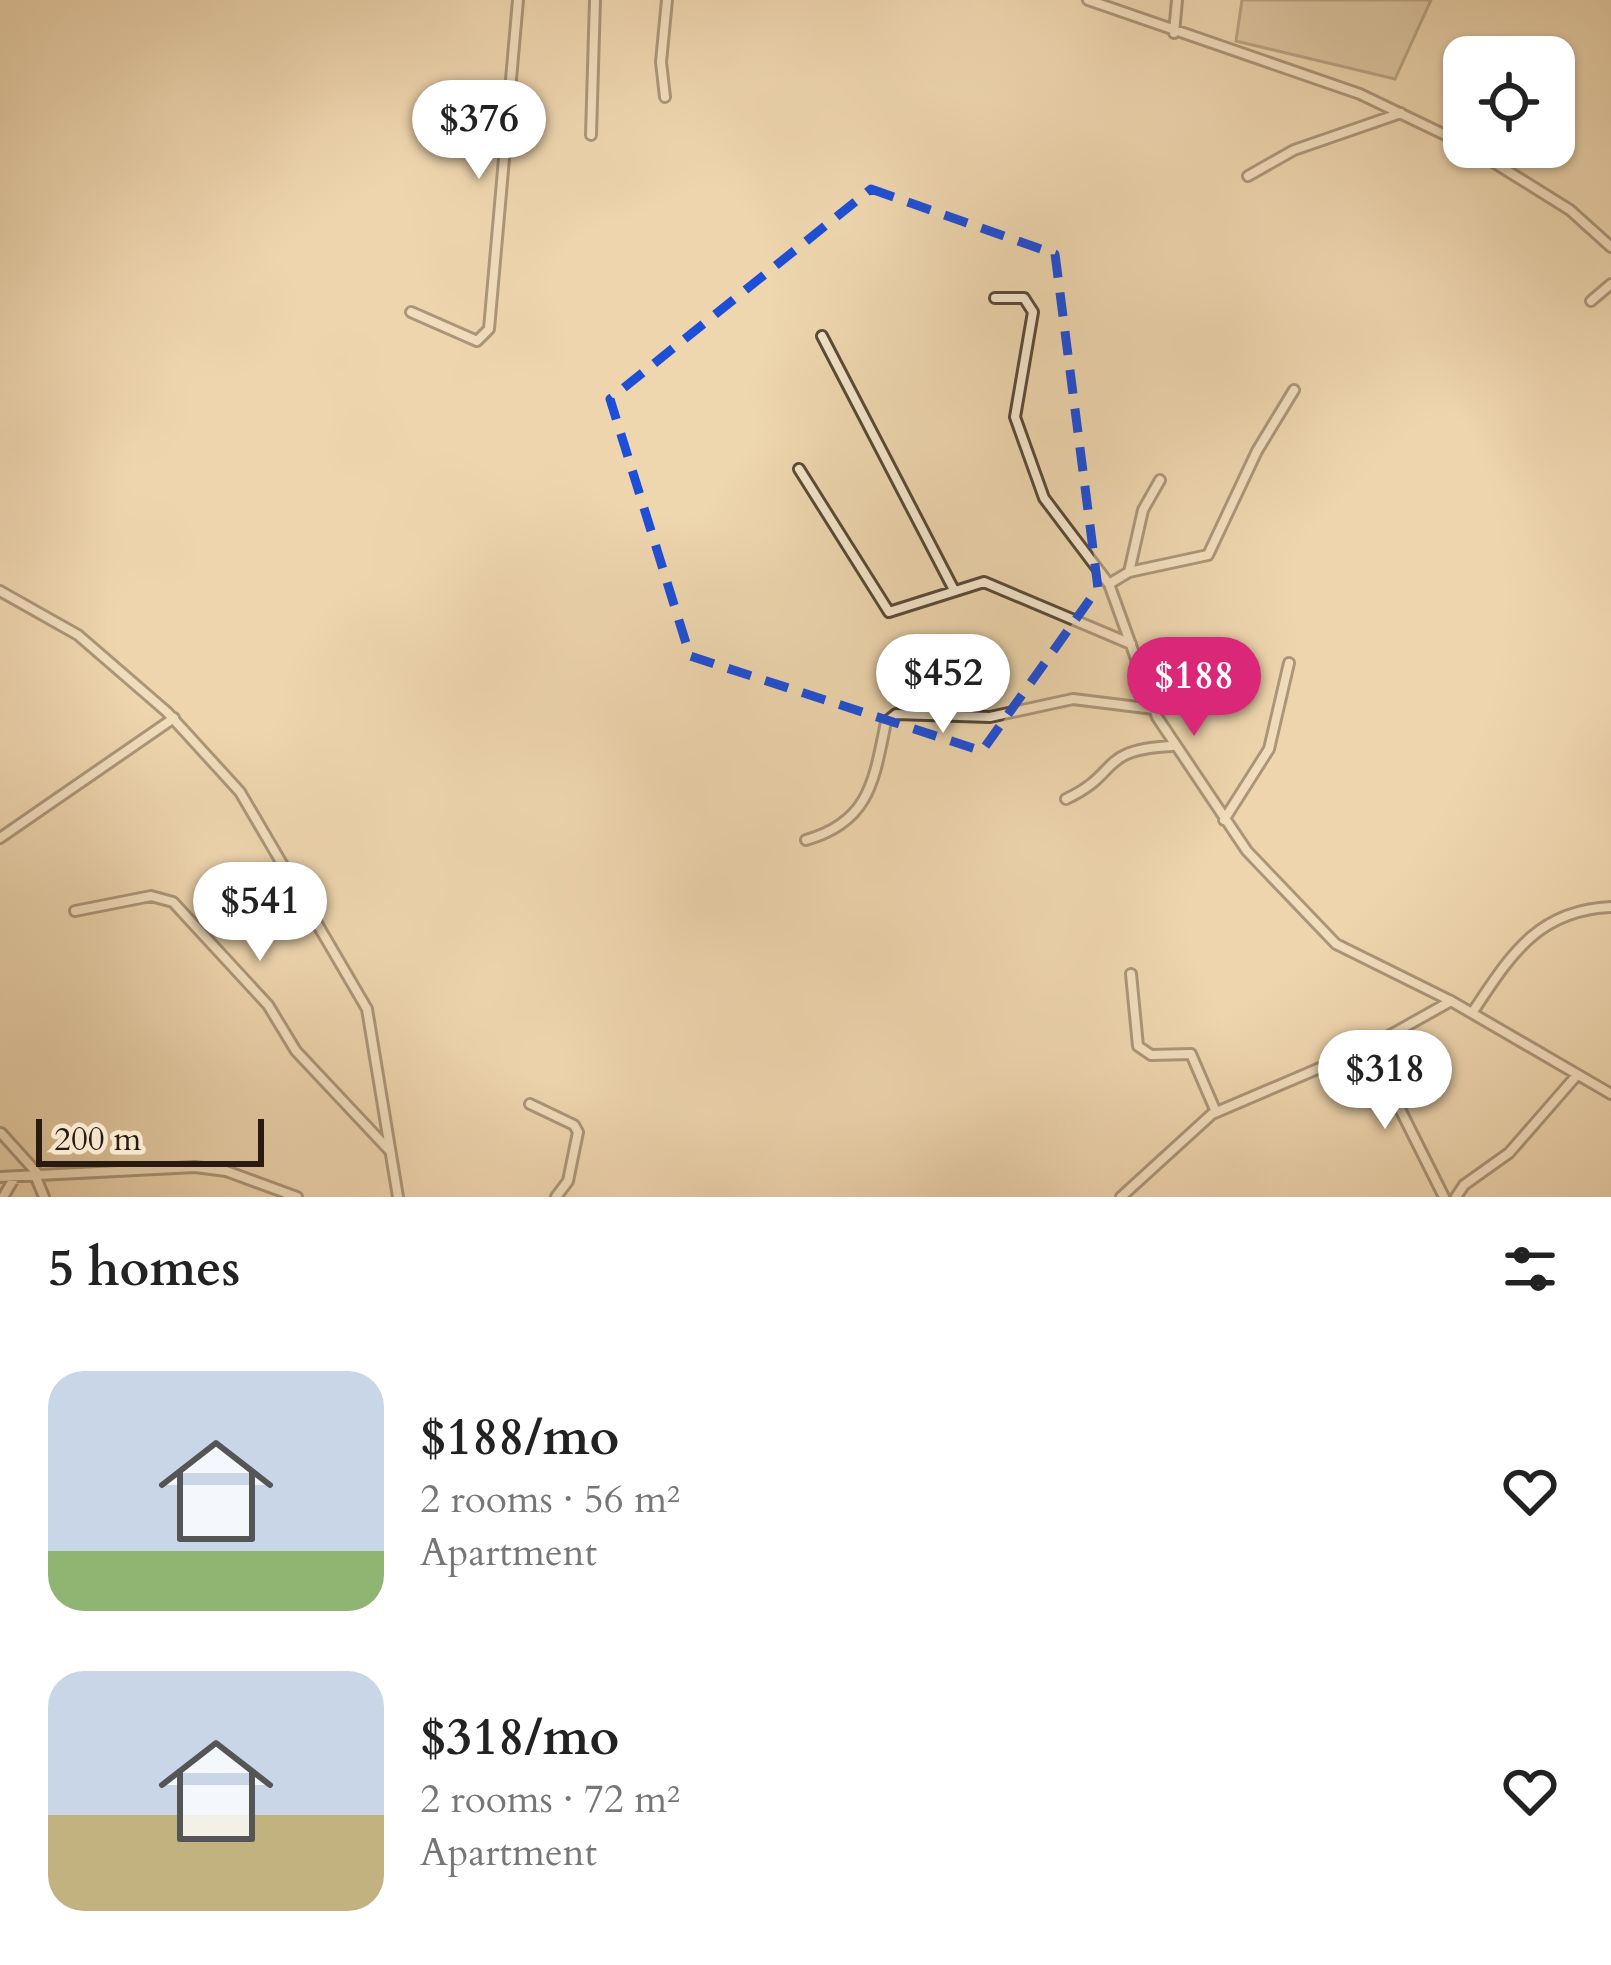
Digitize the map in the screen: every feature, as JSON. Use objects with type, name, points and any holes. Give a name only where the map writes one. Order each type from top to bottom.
[{"type":"street","points":[[411,312],[477,341],[489,329],[518,0]]},
{"type":"street","points":[[591,135],[595,0]]},
{"type":"street","points":[[665,97],[661,57],[667,0]]},
{"type":"street","points":[[1088,0],[1174,33],[1312,76],[1404,112],[1443,133]]},
{"type":"street","points":[[1174,33],[1177,0]]},
{"type":"street","points":[[1248,176],[1294,150],[1404,112]]},
{"type":"street","points":[[1502,168],[1570,210],[1611,247]]},
{"type":"street","points":[[1591,302],[1611,284]]},
{"type":"street","points":[[995,298],[1015,295],[1031,304],[1016,424],[1049,508],[1109,584],[1154,709],[1173,746],[1262,871],[1336,944],[1451,1001],[1611,1094]]},
{"type":"street","points":[[822,336],[954,590]]},
{"type":"street","points":[[1109,584],[1129,572],[1208,555],[1257,451],[1294,390]]},
{"type":"street","points":[[799,469],[889,611],[986,582],[1007,596],[1130,644]]},
{"type":"street","points":[[1129,572],[1143,510],[1160,480]]},
{"type":"street","points":[[0,591],[78,635],[174,718],[240,792],[359,993],[372,1027],[398,1197]]},
{"type":"street","points":[[1224,820],[1269,749],[1289,663]]},
{"type":"street","points":[[806,840],[838,828],[867,801],[886,722],[896,714],[990,717],[1031,704],[1073,699],[1154,709]]},
{"type":"street","points":[[0,838],[174,718]]},
{"type":"street","points":[[1066,799],[1088,788],[1123,751],[1173,746]]},
{"type":"street","points":[[75,911],[151,896],[172,902],[268,1005],[296,1051],[391,1152]]},
{"type":"street","points":[[1472,1013],[1519,943],[1564,917],[1611,907]]},
{"type":"street","points":[[1131,974],[1138,1046],[1150,1055],[1191,1054],[1216,1112]]},
{"type":"street","points":[[1121,1197],[1216,1112],[1369,1047],[1451,1001]]},
{"type":"street","points":[[1369,1047],[1444,1197]]},
{"type":"street","points":[[1456,1197],[1464,1185],[1509,1153],[1577,1075]]},
{"type":"street","points":[[530,1104],[574,1125],[578,1132],[568,1181],[556,1197]]},
{"type":"street","points":[[1,1133],[37,1175],[44,1197]]},
{"type":"street","points":[[0,1177],[207,1168],[297,1197]]},
{"type":"street","points":[[2,1197],[16,1176]]},
{"type":"highlighted area","points":[[871,189],[1055,254],[1098,588],[982,751],[690,656],[610,399]]},
{"type":"shaded area","points":[[1242,0],[1431,0],[1395,79],[1236,41]]}]
